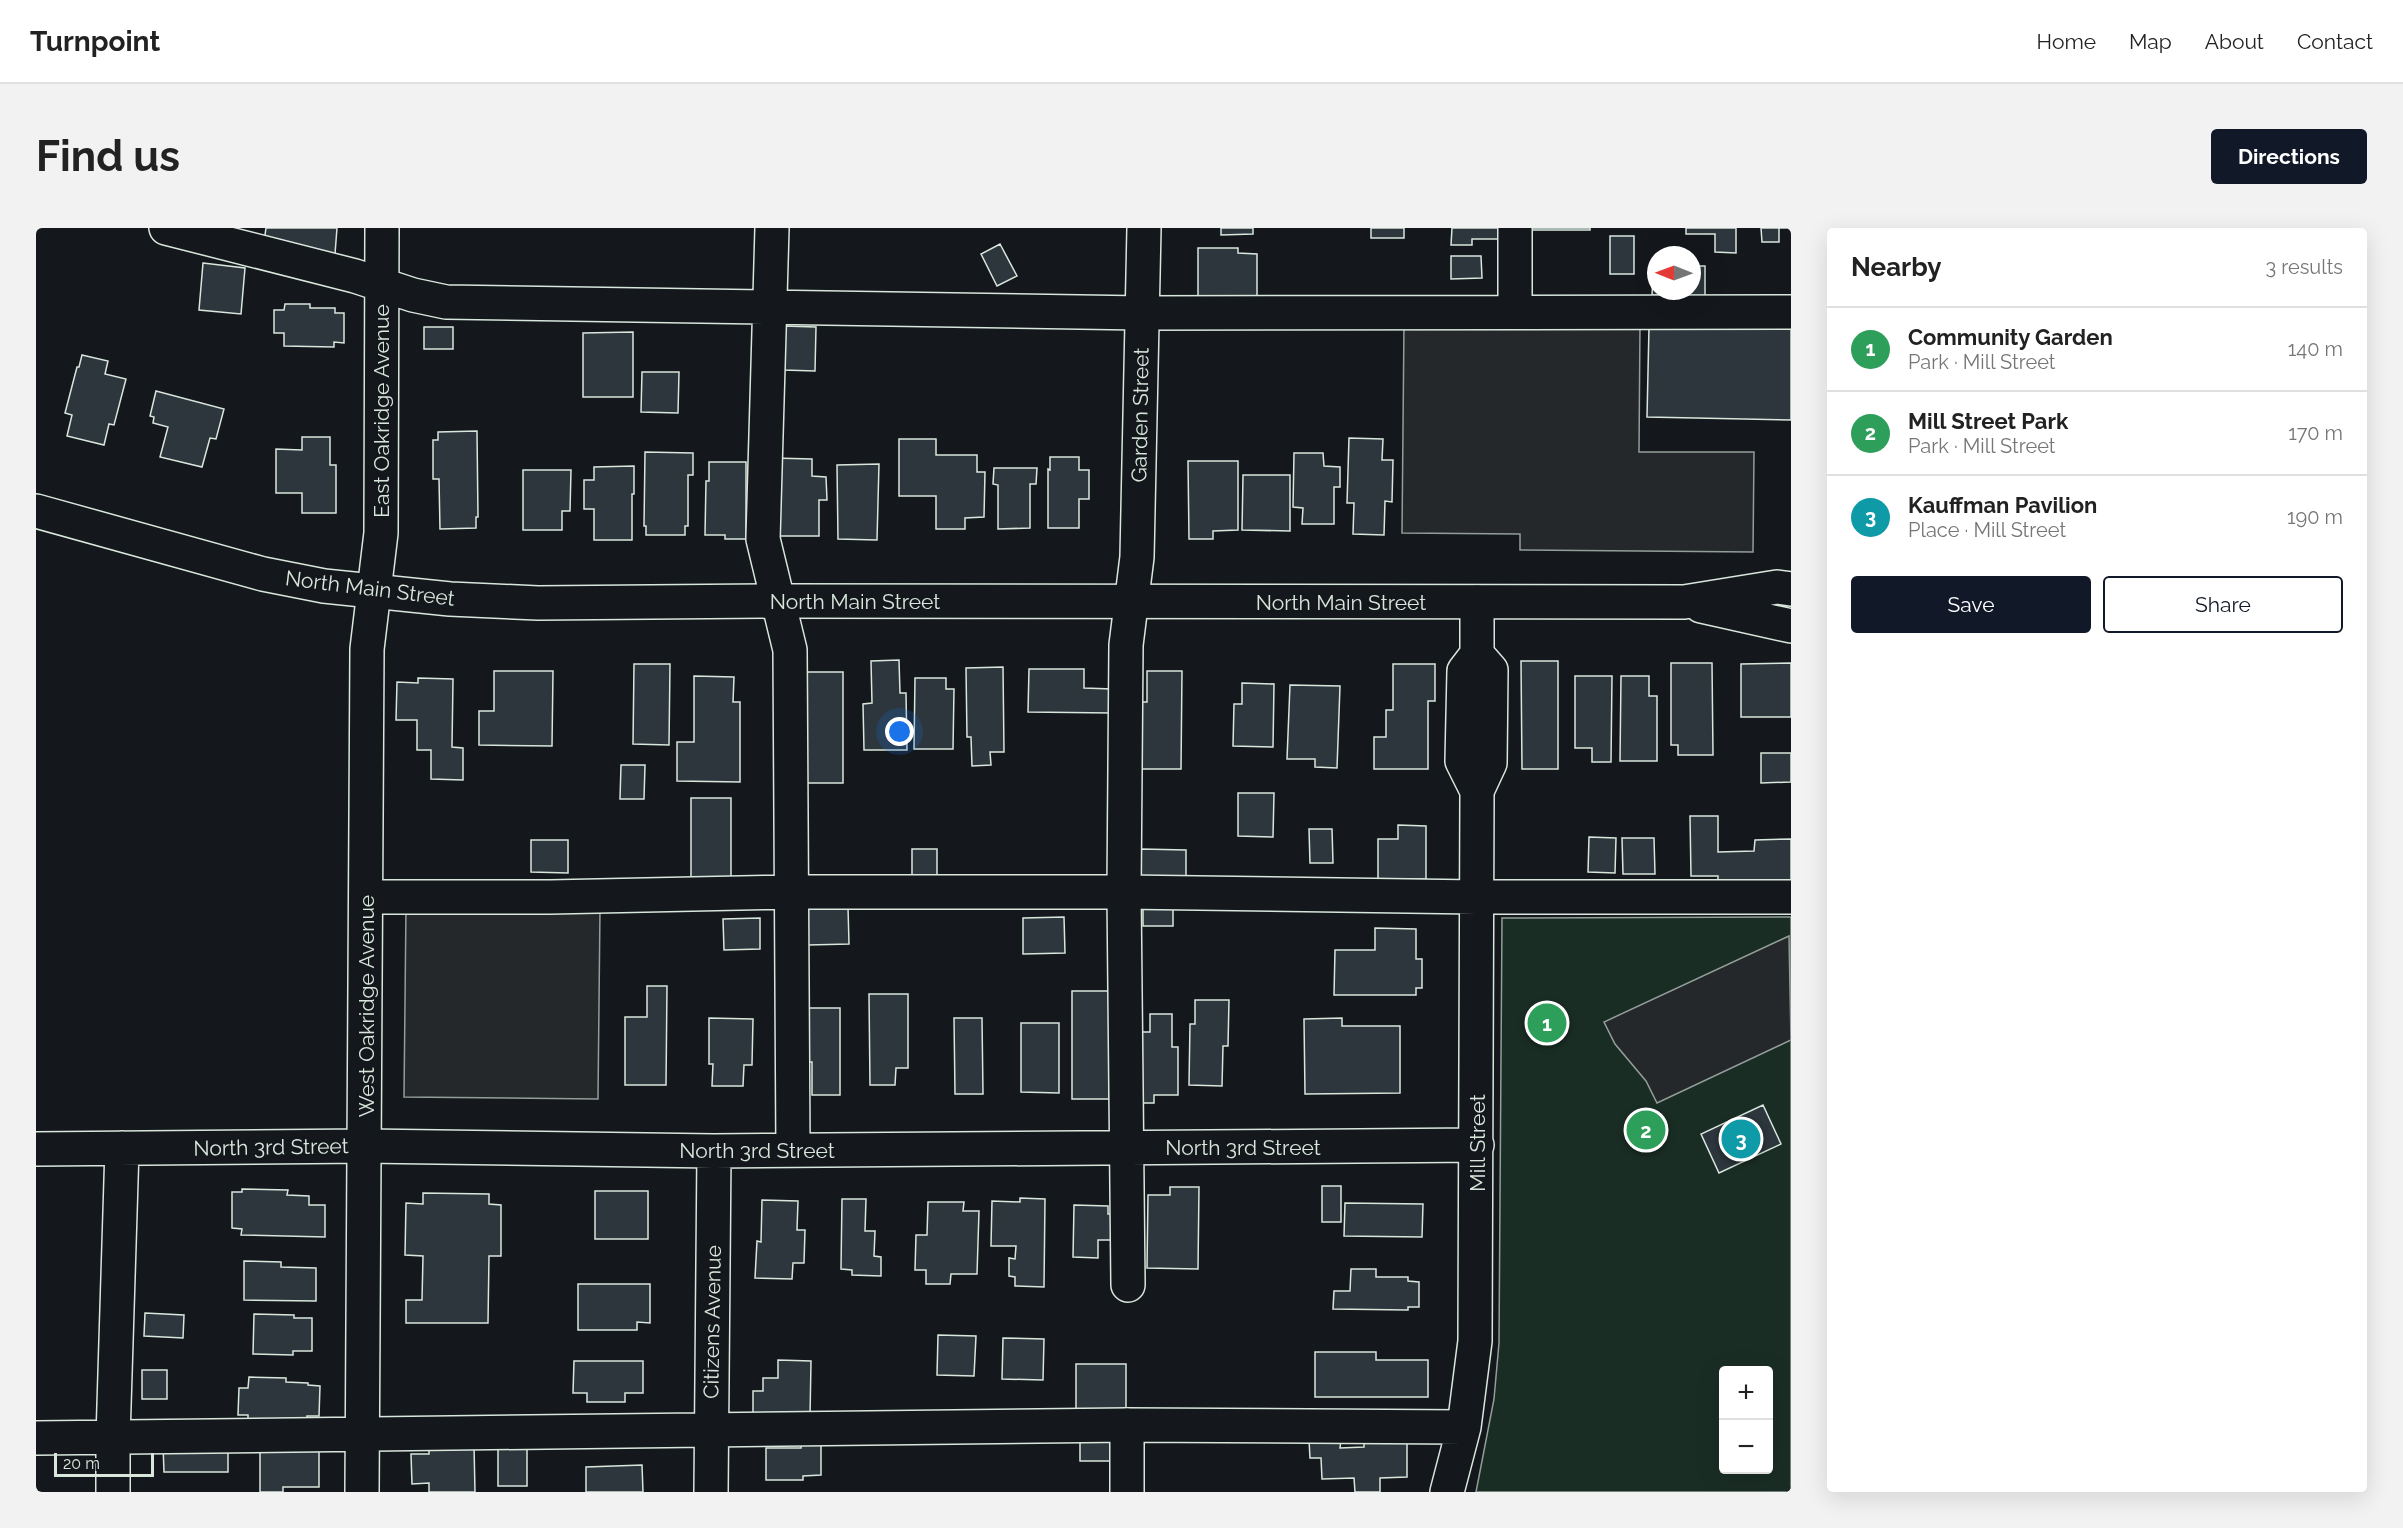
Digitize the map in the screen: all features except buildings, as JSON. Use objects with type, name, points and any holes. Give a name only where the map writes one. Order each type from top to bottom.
[{"type":"street","points":[[166,228],[356,276],[446,302],[1143,313],[1791,312]]},
{"type":"street","name":"East Oakridge Avenue","points":[[375,593],[381,532],[382,228]]},
{"type":"street","points":[[772,228],[763,539],[790,650],[793,1150]]},
{"type":"street","name":"Garden Street","points":[[1128,1285],[1124,892],[1126,645],[1137,557],[1144,228]]},
{"type":"street","points":[[1515,228],[1515,312]]},
{"type":"street","name":"North Main Street","points":[[36,511],[263,574],[324,586],[450,599],[538,603],[1684,602],[1778,587],[1791,589]]},
{"type":"street","name":"West Oakridge Avenue","points":[[362,1492],[367,649],[375,593]]},
{"type":"street","name":"Mill Street","points":[[1447,1492],[1464,1427],[1475,1341],[1477,791],[1490,763],[1491,670],[1477,654],[1477,602]]},
{"type":"street","name":"North Main Street","points":[[1684,602],[1791,626]]},
{"type":"street","points":[[366,897],[550,897],[790,892],[1791,897]]},
{"type":"street","name":"North 3rd Street","points":[[36,1149],[365,1146],[714,1151],[1477,1144]]},
{"type":"street","points":[[113,1492],[122,1148]]},
{"type":"street","name":"Citizens Avenue","points":[[711,1492],[714,1151]]},
{"type":"street","points":[[1127,1425],[1127,1492]]},
{"type":"street","points":[[36,1438],[1127,1425],[1464,1427]]},
{"type":"green space","points":[[1791,917],[1791,1492],[1476,1492],[1494,1399],[1499,1343],[1502,918]]},
{"type":"shaded area","points":[[1404,323],[1640,325],[1639,452],[1754,452],[1753,552],[1520,550],[1520,534],[1402,533]]},
{"type":"shaded area","points":[[406,907],[600,909],[598,1099],[404,1097]]},
{"type":"shaded area","points":[[1789,936],[1791,1040],[1657,1103],[1646,1081],[1615,1044],[1604,1022]]},
{"type":"place","name":"Community Garden","points":[[1547,1023]]},
{"type":"place","name":"Mill Street Park","points":[[1646,1130]]},
{"type":"place","name":"Kauffman Pavilion","points":[[1741,1139]]}]
